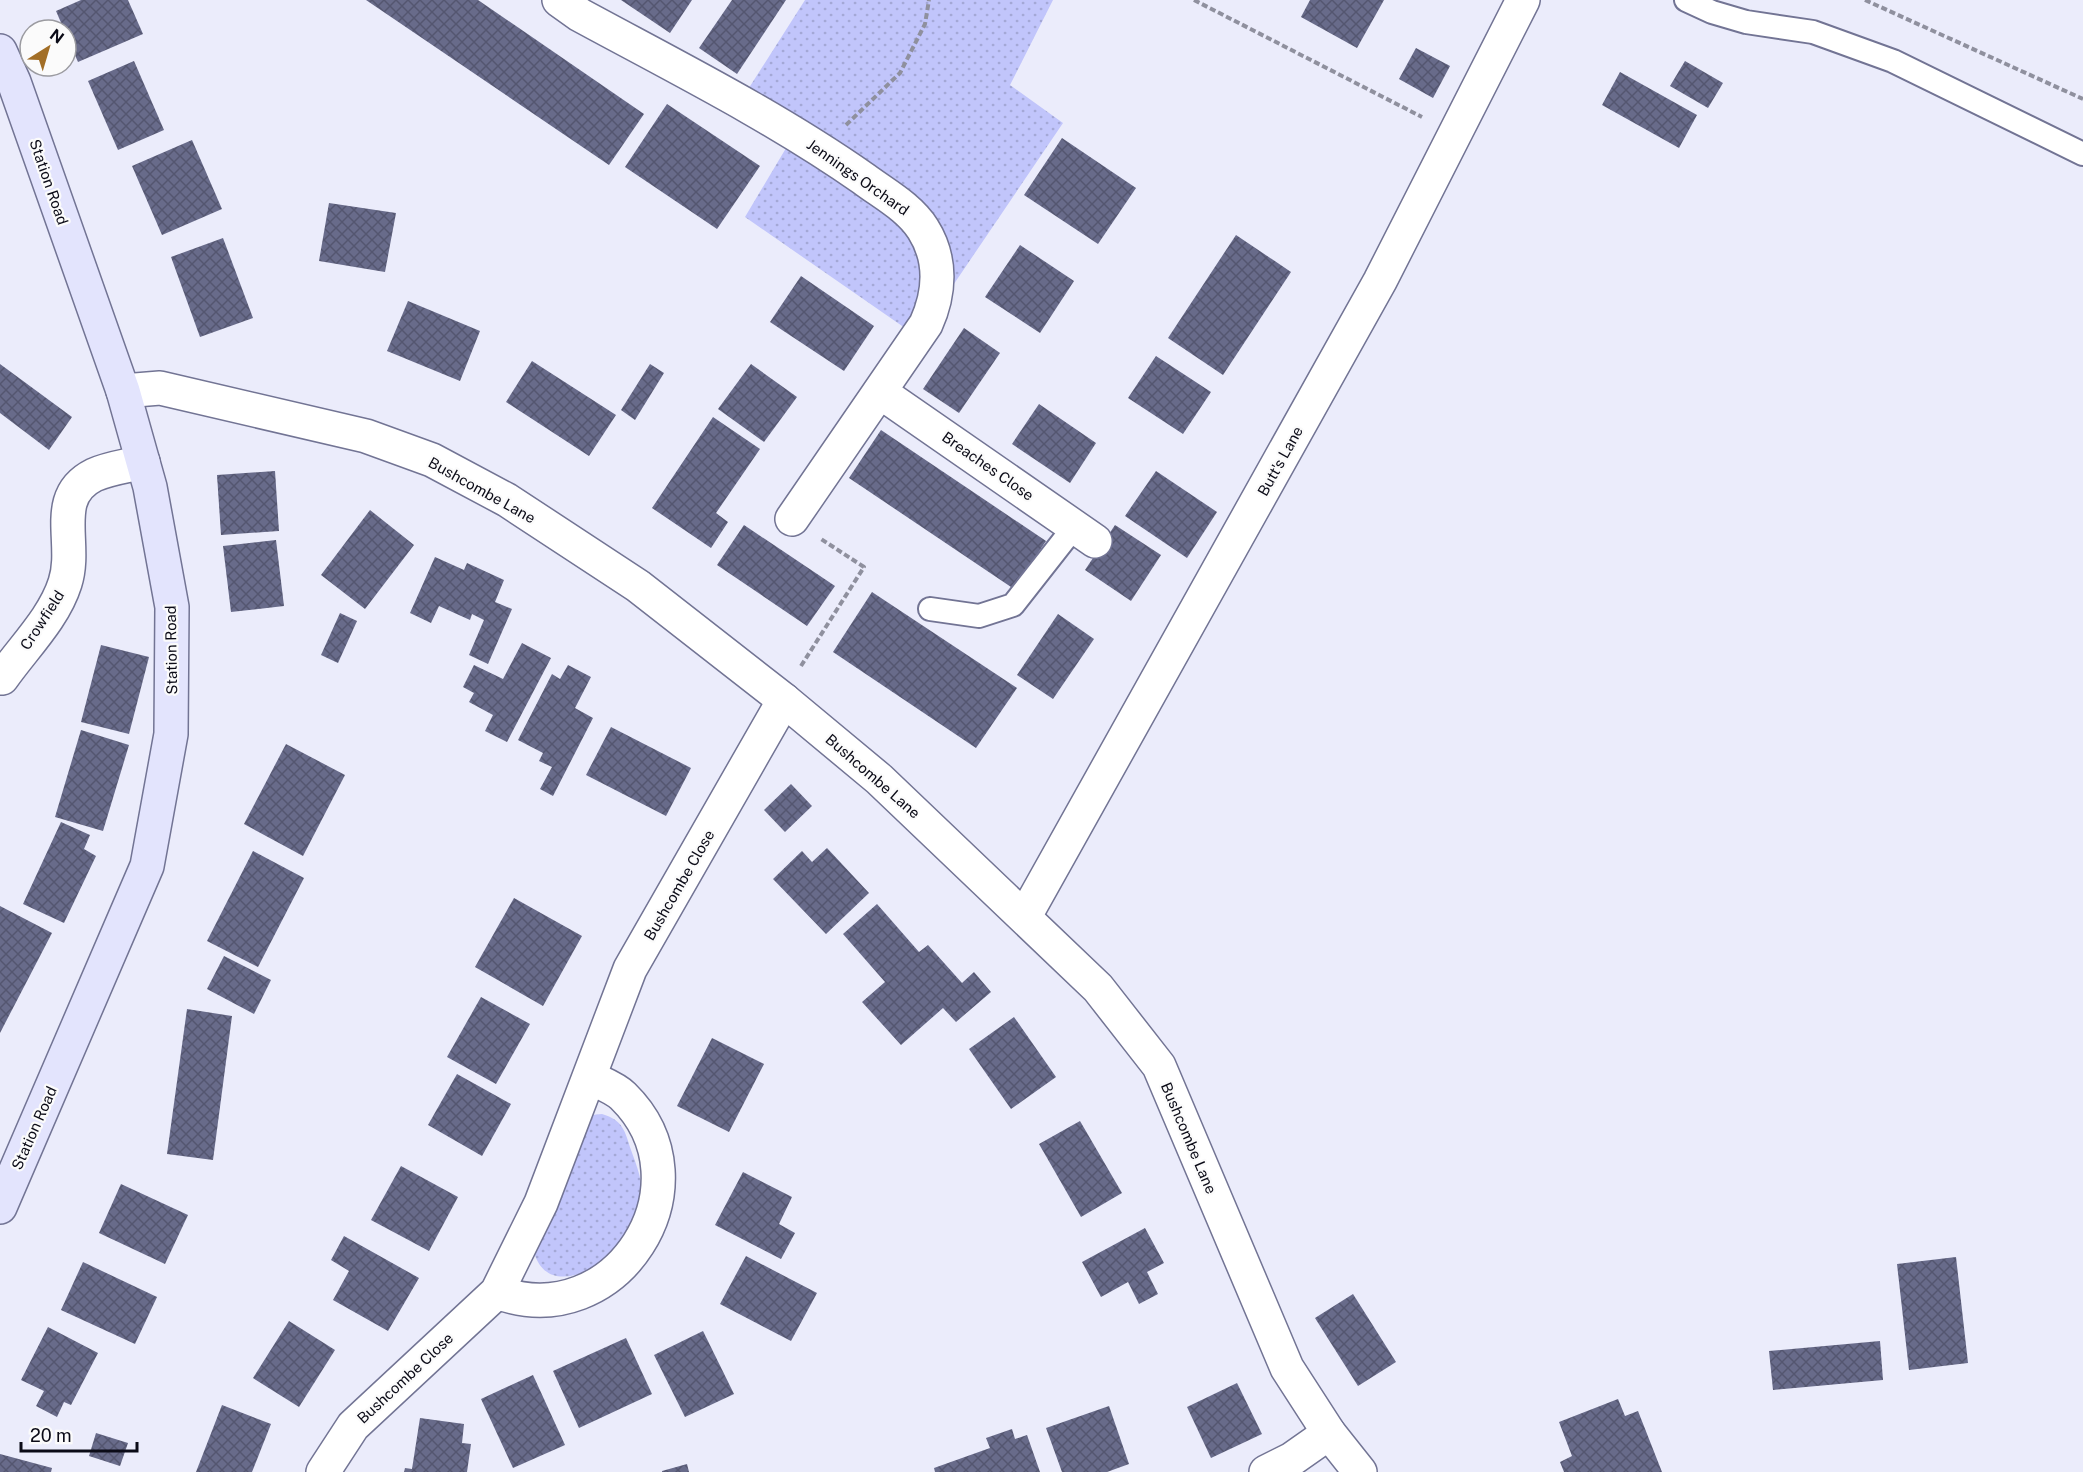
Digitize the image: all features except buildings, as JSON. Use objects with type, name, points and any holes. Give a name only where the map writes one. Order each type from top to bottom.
[{"type":"street","name":"Jennings Orchard","points":[[559,0],[580,15],[740,102],[825,152],[909,211],[923,229],[932,249],[937,271],[933,307],[922,331],[792,519]]},
{"type":"street","name":"Butt's Lane","points":[[1024,916],[1380,281],[1523,0]]},
{"type":"street","name":"Station Road","points":[[0,51],[14,82],[123,392],[143,462],[172,607],[171,734],[147,866],[0,1207]]},
{"type":"street","name":"Bushcombe Lane","points":[[123,392],[160,388],[366,436],[432,459],[507,500],[790,688],[879,779],[1098,988],[1159,1066],[1287,1368],[1329,1433],[1360,1472]]},
{"type":"street","name":"Breaches Close","points":[[880,392],[1085,534]]},
{"type":"street","name":"Crowfield","points":[[2,678],[52,609],[65,585],[71,558],[68,505],[74,493],[95,475],[143,462]]},
{"type":"street","name":"Bushcombe Close","points":[[323,1472],[353,1426],[497,1292],[541,1203],[591,1078],[630,969],[790,688]]},
{"type":"street","points":[[497,1292],[520,1301],[547,1301],[573,1296],[598,1285],[620,1269],[637,1249],[649,1225],[656,1203],[657,1179],[655,1155],[648,1133],[621,1094],[591,1078]]},
{"type":"street","points":[[1266,1472],[1292,1459],[1329,1433]]},
{"type":"lane","points":[[1686,0],[1712,12],[1746,22],[1813,32],[1893,61],[2083,154]]},
{"type":"lane","points":[[930,609],[979,615],[1013,605],[1085,534]]},
{"type":"path","points":[[825,152],[854,115],[900,73],[926,24],[928,0]]},
{"type":"path","points":[[1194,0],[1455,134]]},
{"type":"path","points":[[1865,0],[2083,99]]},
{"type":"path","points":[[790,688],[864,567],[792,519]]},
{"type":"shaded area","points":[[805,0],[1053,0],[1010,85],[1063,123],[918,337],[745,217],[795,133],[740,102]]},
{"type":"shaded area","points":[[602,1114],[615,1119],[627,1137],[641,1184],[641,1195],[636,1212],[624,1242],[603,1262],[576,1275],[563,1277],[551,1274],[541,1266],[534,1252],[591,1115]]}]
